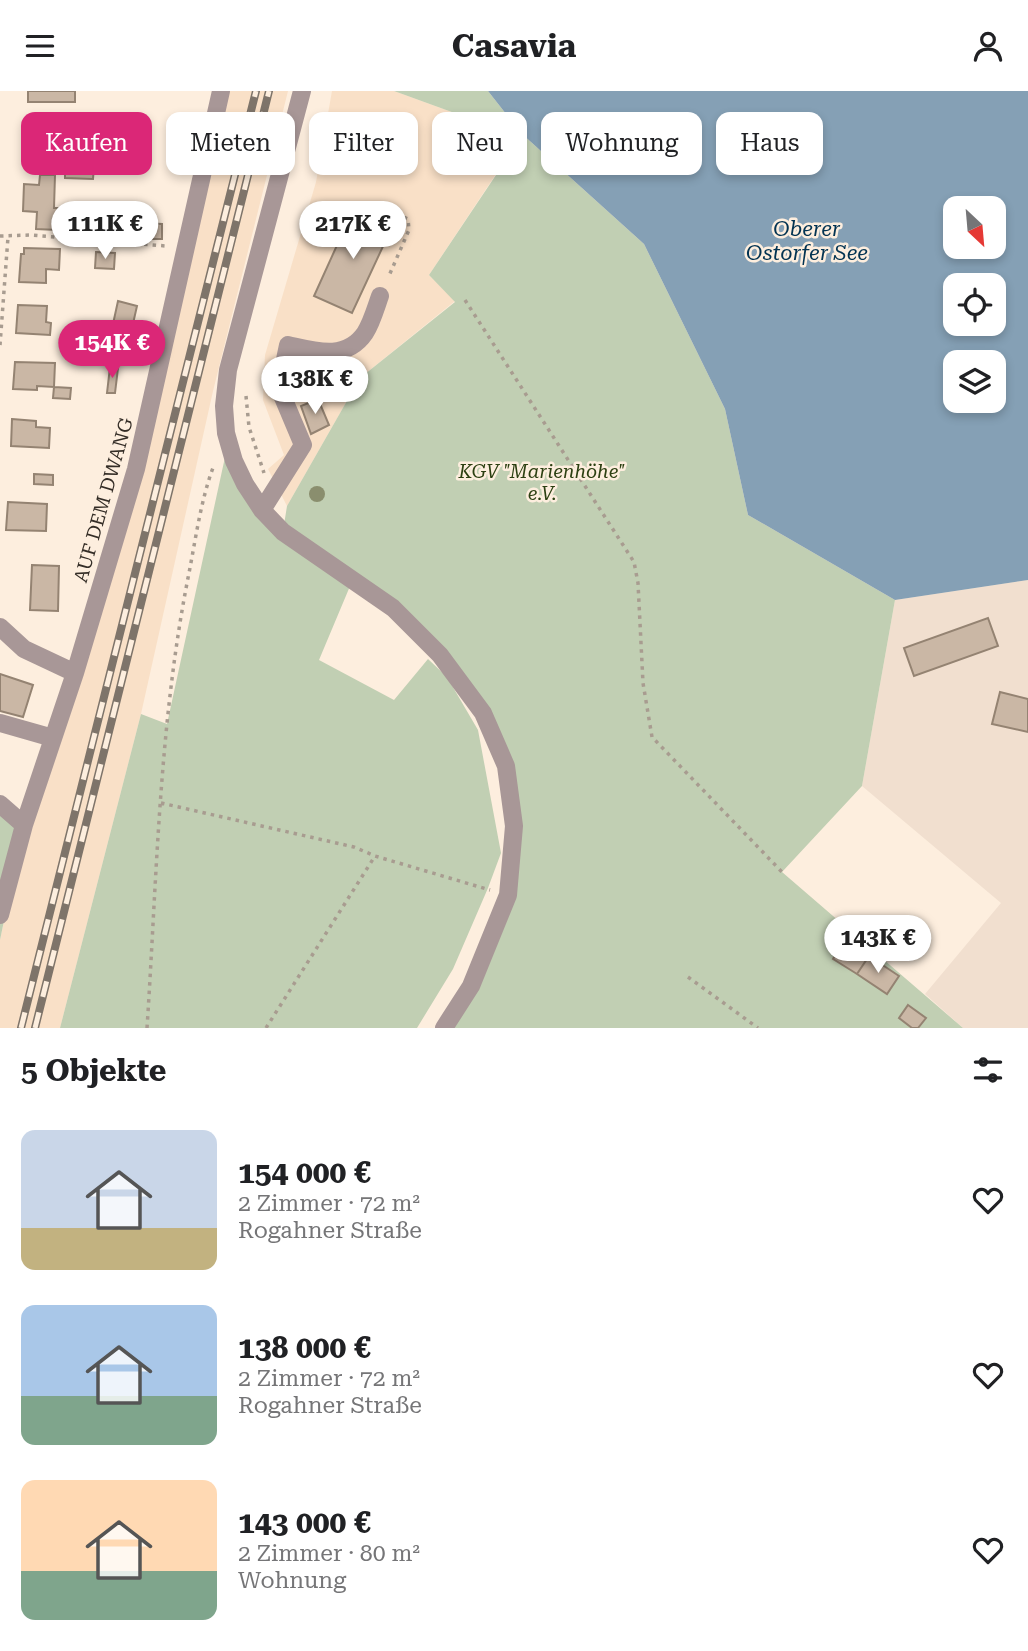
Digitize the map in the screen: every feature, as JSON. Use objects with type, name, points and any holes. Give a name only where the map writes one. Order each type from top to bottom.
[{"type":"street","name":"AUF DEM DWANG","points":[[0,915],[24,825],[75,673],[136,469],[221,91]]},
{"type":"street","points":[[302,91],[228,370],[224,406],[226,433],[233,461],[262,510],[283,532],[393,608],[440,655],[483,713],[506,766],[514,826],[508,895],[471,986],[444,1028]]},
{"type":"street","points":[[262,510],[303,445],[279,388],[288,345],[322,353],[344,351],[365,334],[380,296]]},
{"type":"street","points":[[0,627],[24,649],[75,673]]},
{"type":"street","points":[[0,723],[53,738]]},
{"type":"street","points":[[0,804],[24,825]]},
{"type":"path","points":[[372,219],[378,206],[408,219],[409,230],[380,296]]},
{"type":"path","points":[[0,236],[30,235],[161,245]]},
{"type":"path","points":[[0,345],[8,237]]},
{"type":"path","points":[[465,300],[634,562],[638,583],[643,683],[652,737],[782,872]]},
{"type":"path","points":[[247,392],[248,427],[263,472],[275,490]]},
{"type":"path","points":[[147,1028],[167,725],[181,610],[205,487],[226,433]]},
{"type":"path","points":[[161,803],[354,847],[375,856],[508,895]]},
{"type":"path","points":[[266,1028],[375,856]]},
{"type":"path","points":[[688,977],[758,1028]]},
{"type":"shaded area","points":[[229,91],[288,91],[283,112],[223,112]]},
{"type":"shaded area","points":[[332,91],[394,91],[452,112],[432,112],[432,175],[495,175],[429,275],[455,301],[360,378],[287,506],[268,469],[284,455],[263,400],[265,355],[317,175],[418,175],[418,112],[328,112]]},
{"type":"shaded area","points":[[207,175],[267,175],[213,391],[141,714],[60,1028],[0,1028],[0,940],[24,825],[75,673]]},
{"type":"shaded area","points":[[1028,580],[1028,1028],[963,1028],[925,994],[1001,903],[862,786],[895,600]]},
{"type":"green space","points":[[394,91],[488,91],[504,112],[452,112]]},
{"type":"green space","name":"KGV \"Marienhöhe\" e.V.","points":[[527,138],[541,151],[541,175],[568,175],[644,244],[725,409],[748,515],[895,600],[862,786],[782,872],[963,1028],[444,1028],[508,895],[506,766],[440,655],[353,579],[319,660],[394,700],[428,659],[447,677],[478,730],[501,853],[453,969],[417,1028],[60,1028],[141,714],[167,724],[227,448],[283,531],[287,506],[360,378],[455,302],[429,275],[496,175],[527,175]]},
{"type":"green space","points":[[0,795],[24,825],[0,940]]},
{"type":"water","name":"Oberer Ostorfer See","points":[[488,91],[1028,91],[1028,580],[895,600],[748,515],[725,409],[644,244],[568,175],[702,175],[702,112],[541,112],[541,151],[527,138],[527,112],[504,112]]},
{"type":"building","points":[[28,91],[75,91],[75,102],[28,102]]},
{"type":"building","points":[[40,175],[55,175],[54,208],[78,208],[82,212],[80,231],[36,229],[37,212],[23,211],[24,184],[39,185]]},
{"type":"building","points":[[65,175],[93,175],[93,179],[65,178]]},
{"type":"building","points":[[353,210],[392,227],[352,313],[314,296]]},
{"type":"building","points":[[142,223],[162,224],[162,239],[141,239]]},
{"type":"building","points":[[24,248],[60,249],[59,270],[46,269],[46,283],[19,282]]},
{"type":"building","points":[[96,252],[115,253],[114,269],[95,268]]},
{"type":"building","points":[[118,301],[137,306],[132,328],[113,324]]},
{"type":"building","points":[[18,305],[47,306],[46,322],[51,323],[50,335],[16,333]]},
{"type":"building","points":[[15,362],[55,363],[54,387],[37,386],[37,390],[13,389]]},
{"type":"building","points":[[110,367],[118,368],[115,393],[107,393]]},
{"type":"building","points":[[54,387],[71,388],[70,399],[53,398]]},
{"type":"building","points":[[318,399],[329,425],[311,434],[301,406]]},
{"type":"building","points":[[12,419],[36,421],[36,427],[50,428],[49,448],[11,446]]},
{"type":"building","points":[[34,474],[53,475],[53,485],[34,484]]},
{"type":"building","points":[[8,502],[47,504],[46,531],[6,530]]},
{"type":"building","points":[[32,565],[59,566],[58,611],[30,610]]},
{"type":"building","points":[[988,618],[998,646],[914,676],[904,648]]},
{"type":"building","points":[[0,674],[33,685],[23,717],[0,711]]},
{"type":"building","points":[[1000,692],[1028,699],[1028,732],[992,724]]},
{"type":"building","points":[[844,941],[869,956],[857,974],[833,959]]},
{"type":"building","points":[[869,956],[899,976],[887,994],[857,974]]},
{"type":"building","points":[[908,1005],[926,1018],[918,1028],[912,1028],[899,1018]]},
{"type":"railway","points":[[21,1028],[256,91]]},
{"type":"railway","points":[[35,1028],[269,91]]}]
